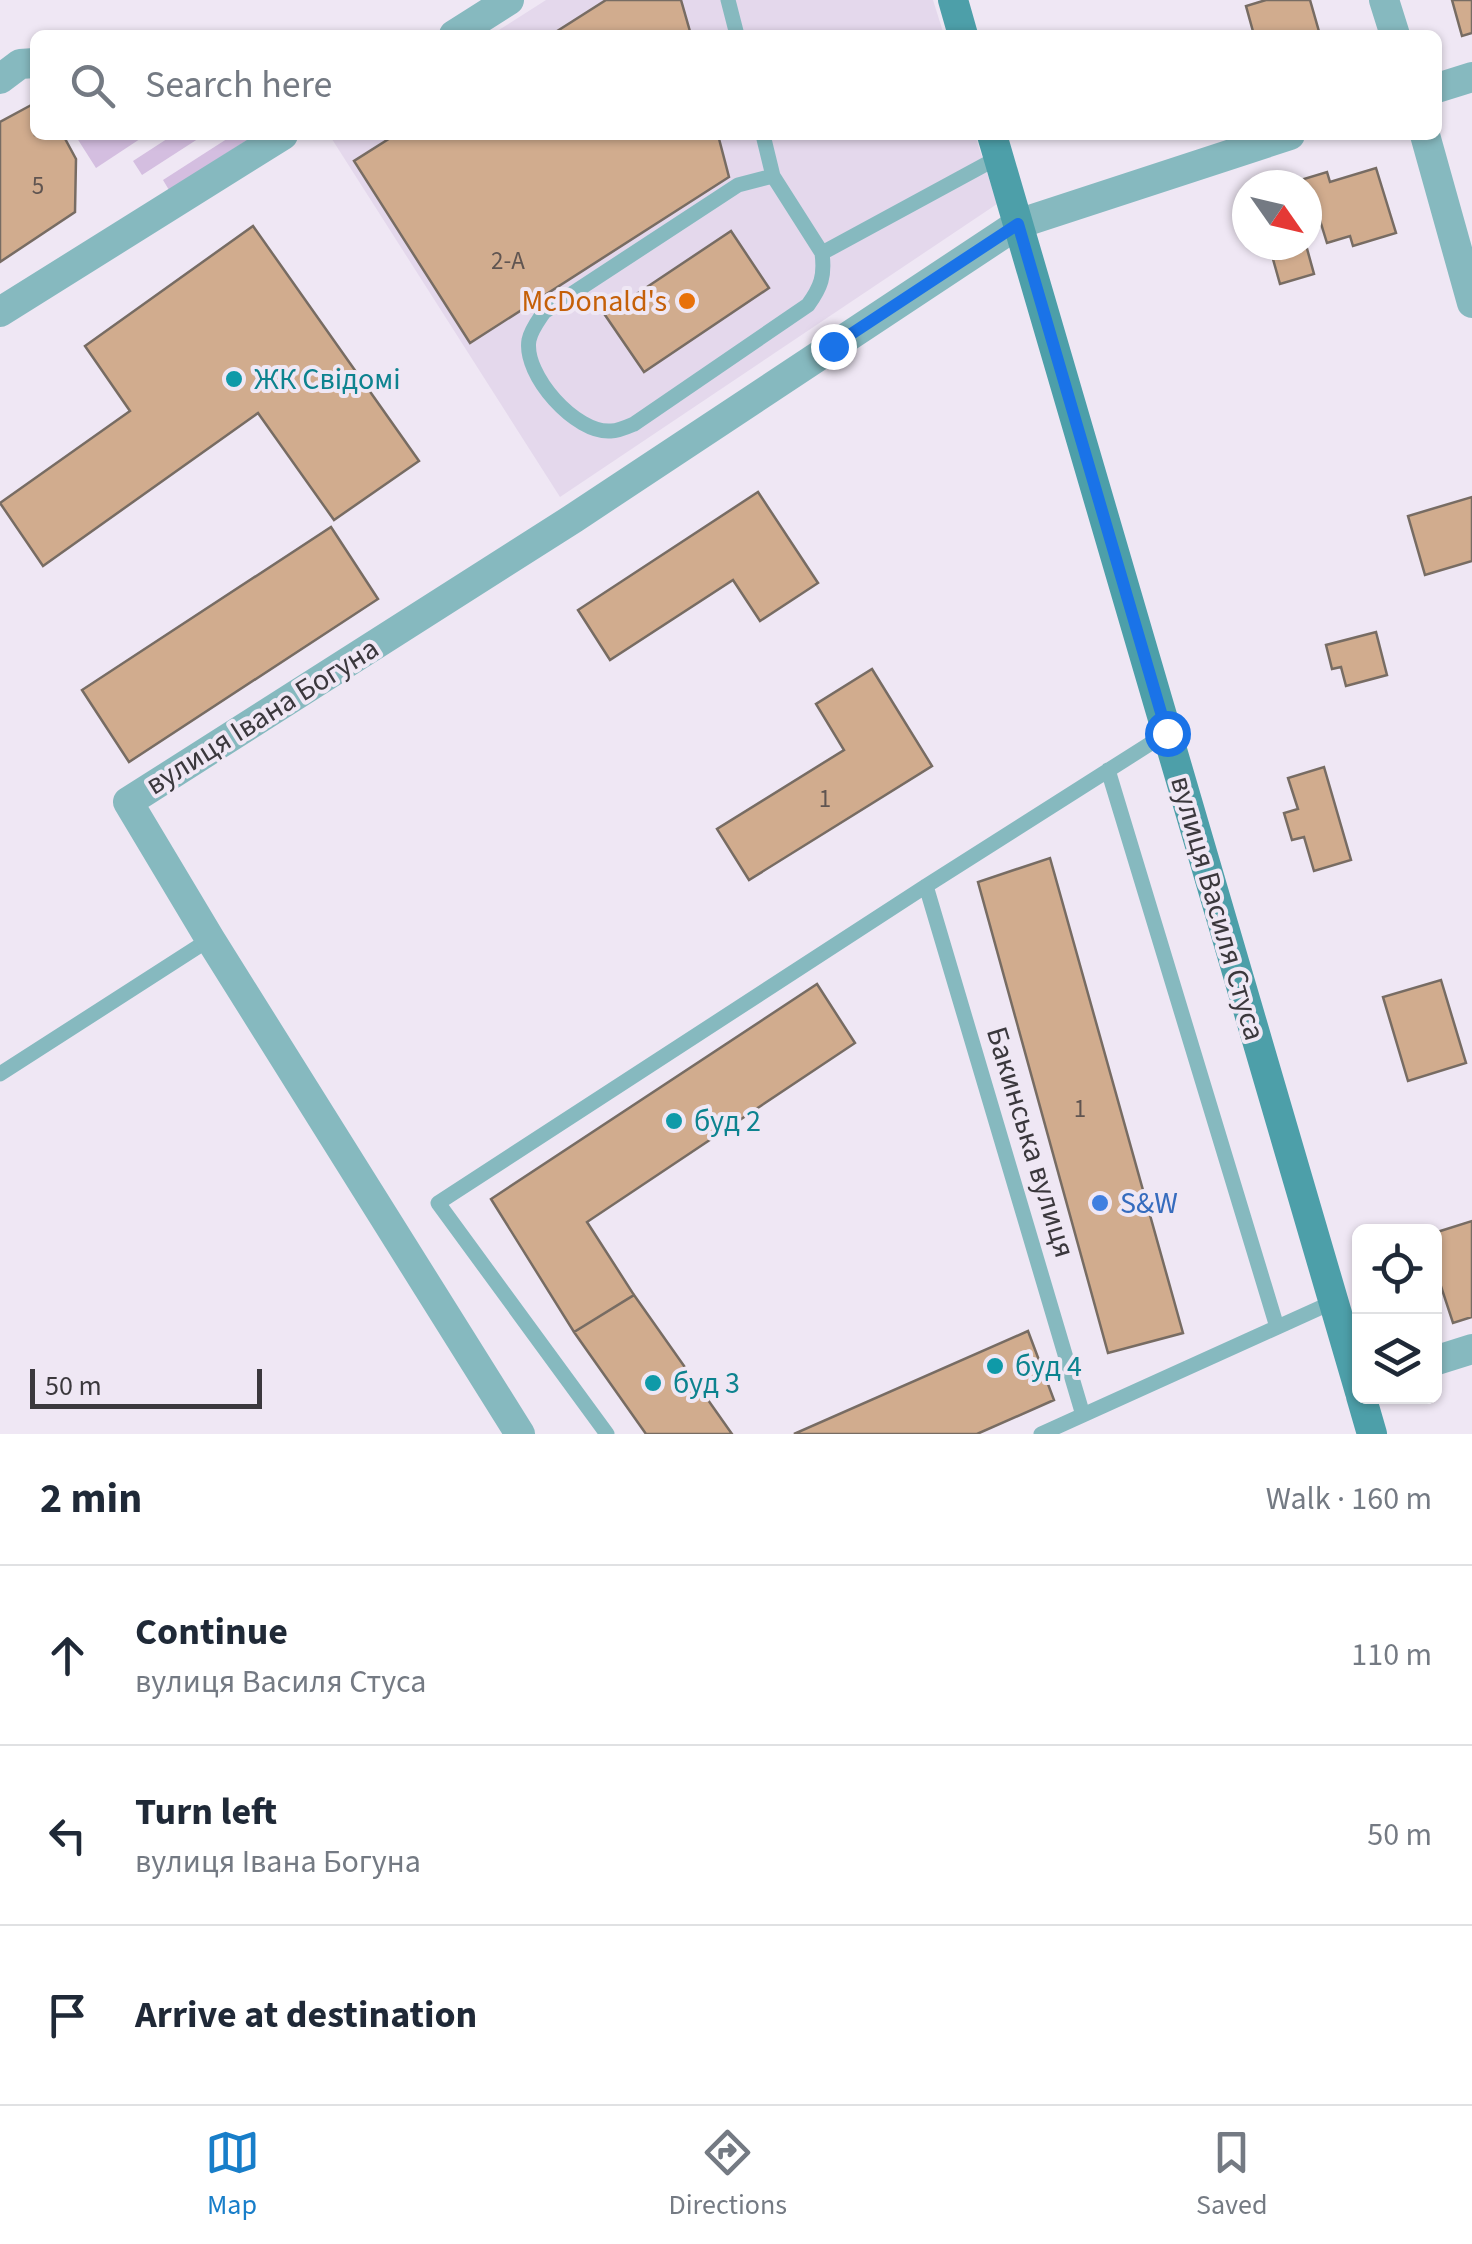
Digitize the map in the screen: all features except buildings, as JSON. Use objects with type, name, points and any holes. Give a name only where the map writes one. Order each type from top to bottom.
[{"type":"main road","points":[[953,0],[962,30]]},
{"type":"main road","name":"вулиця Василя Стуса","points":[[995,146],[1352,1366]]},
{"type":"main road","name":"вулиця Василя Стуса","points":[[1363,1404],[1372,1434]]},
{"type":"street","points":[[462,30],[509,0]]},
{"type":"street","points":[[1384,0],[1393,30]]},
{"type":"street","points":[[0,78],[20,64],[30,63]]},
{"type":"street","points":[[1442,86],[1472,77]]},
{"type":"street","points":[[0,312],[275,140]]},
{"type":"street","points":[[1018,224],[1275,140]]},
{"type":"street","points":[[1425,140],[1472,303]]},
{"type":"street","name":"вулиця Івана Богуна","points":[[520,1434],[128,802],[574,518],[1018,224]]},
{"type":"street","points":[[1442,1358],[1472,1349]]},
{"type":"lane","points":[[728,0],[736,30]]},
{"type":"lane","points":[[764,140],[774,176],[822,253],[825,273],[808,305],[634,424],[612,432],[590,428],[564,409],[532,364],[528,342],[544,312],[738,185],[774,176]]},
{"type":"lane","points":[[822,253],[995,146]]},
{"type":"lane","points":[[607,1434],[438,1203],[1167,733]]},
{"type":"lane","points":[[1108,770],[1277,1327]]},
{"type":"lane","name":"Бакинська вулиця","points":[[926,886],[1083,1415]]},
{"type":"lane","points":[[0,1074],[210,939]]},
{"type":"lane","points":[[1041,1434],[1333,1302]]},
{"type":"shaded area","points":[[546,0],[933,0],[942,30],[499,30]]},
{"type":"shaded area","points":[[78,140],[138,140],[96,168]]},
{"type":"shaded area","points":[[165,140],[196,140],[142,175],[133,161]]},
{"type":"shaded area","points":[[225,140],[247,140],[169,190],[163,180]]},
{"type":"shaded area","points":[[333,140],[977,140],[997,204],[560,497]]},
{"type":"place","name":"McDonald's","points":[[687,301]]},
{"type":"place","name":"ЖК Свідомі","points":[[234,379]]},
{"type":"place","name":"буд 2","points":[[674,1121]]},
{"type":"place","name":"S&W","points":[[1100,1203]]},
{"type":"place","name":"буд 4","points":[[995,1366]]},
{"type":"place","name":"буд 3","points":[[653,1383]]},
{"type":"route","points":[[833,346],[1018,224],[1167,733]]}]
